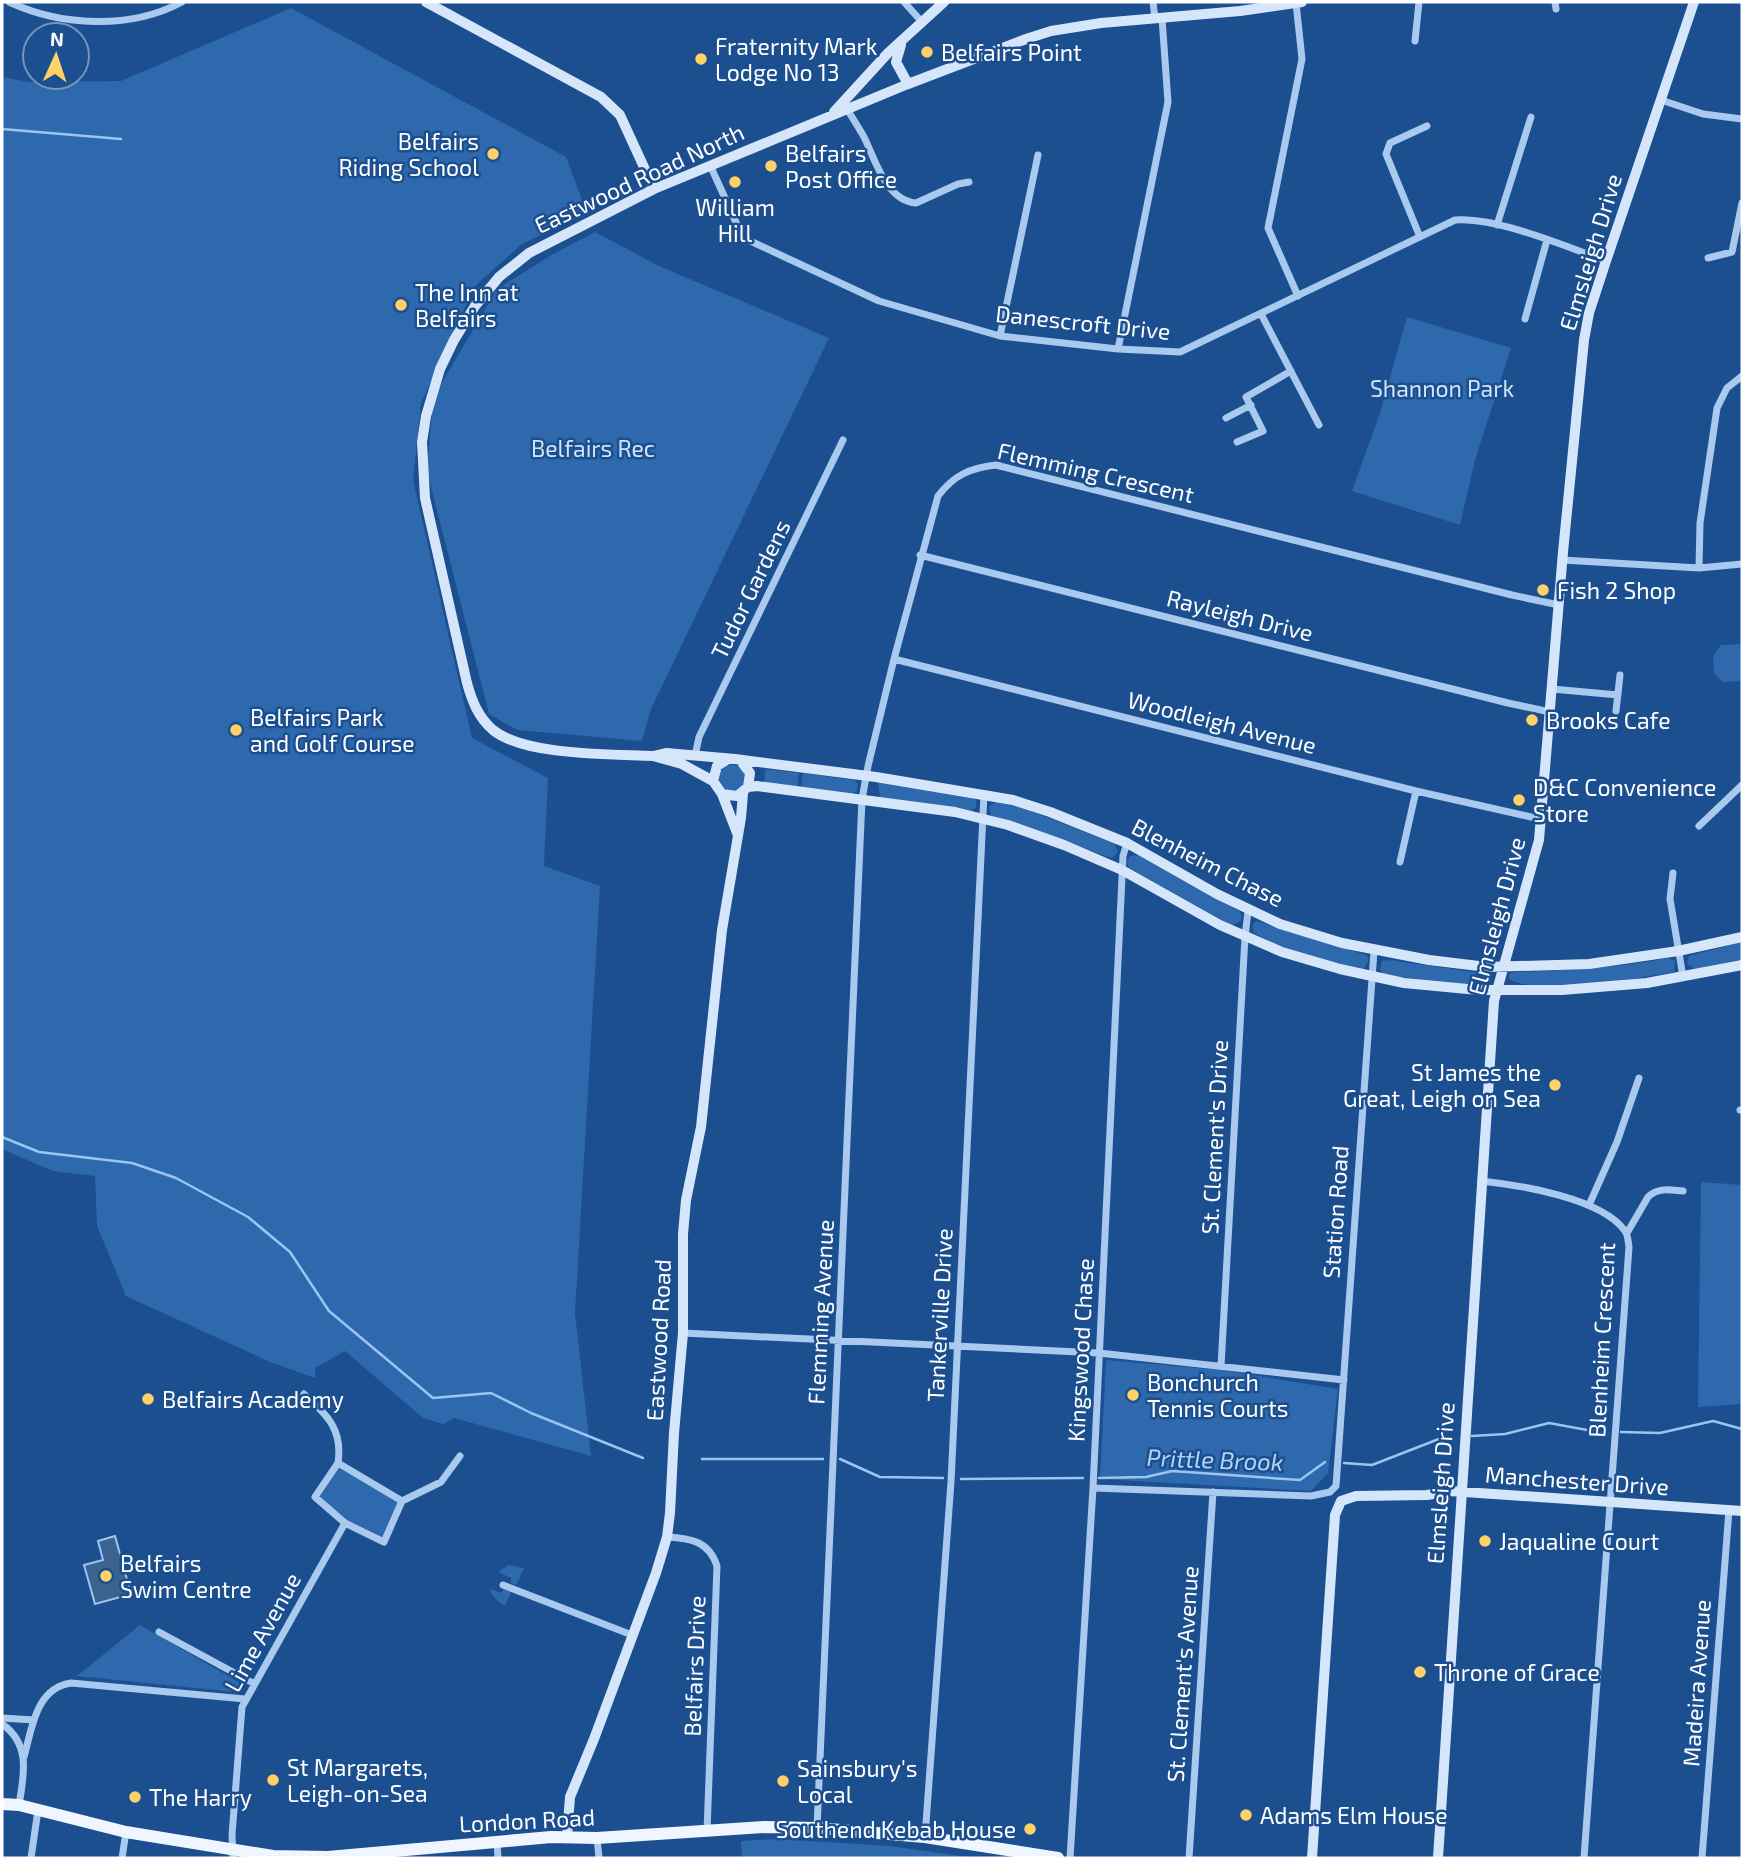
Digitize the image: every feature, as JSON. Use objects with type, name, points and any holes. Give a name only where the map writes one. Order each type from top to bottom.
[{"type":"main road","name":"London Road","points":[[2,1804],[19,1805],[233,1855],[369,1856],[498,1841],[567,1836],[597,1838],[764,1827],[817,1828],[925,1837],[1058,1858]]},
{"type":"street","points":[[9,2],[44,16],[80,22],[151,15],[182,2]]},
{"type":"street","points":[[426,2],[601,97],[620,115],[654,189]]},
{"type":"street","points":[[904,2],[922,22]]},
{"type":"street","points":[[830,117],[880,61],[944,2]]},
{"type":"street","points":[[1118,349],[1168,102],[1158,19],[1153,2]]},
{"type":"street","points":[[1298,296],[1268,228],[1302,59],[1299,2]]},
{"type":"street","name":"Eastwood Road North","points":[[653,756],[580,752],[512,741],[493,730],[472,700],[425,498],[422,442],[426,416],[440,369],[475,306],[499,277],[530,253],[654,189],[973,58],[1051,31],[1101,23],[1299,2]]},
{"type":"street","points":[[1415,41],[1419,2]]},
{"type":"street","name":"Elmsleigh Drive","points":[[1438,1858],[1493,1011],[1502,967],[1539,840],[1562,560],[1584,340],[1589,313],[1694,2]]},
{"type":"street","points":[[902,42],[897,62],[908,84]]},
{"type":"street","points":[[880,61],[897,62]]},
{"type":"street","points":[[861,83],[870,99]]},
{"type":"street","points":[[1661,100],[1703,114],[1742,119]]},
{"type":"street","points":[[847,109],[864,137],[879,174],[909,203],[916,203],[958,184],[969,182]]},
{"type":"street","points":[[1497,225],[1531,117]]},
{"type":"street","points":[[1420,237],[1386,154],[1390,144],[1427,126]]},
{"type":"street","points":[[1000,335],[1038,155]]},
{"type":"street","name":"Danescroft Drive","points":[[710,165],[739,229],[747,239],[879,301],[1000,335],[1118,349],[1180,352],[1455,220],[1474,219],[1497,225],[1606,261]]},
{"type":"street","points":[[1707,258],[1731,252],[1742,203]]},
{"type":"street","points":[[1525,319],[1547,240]]},
{"type":"street","points":[[1261,314],[1319,425]]},
{"type":"street","points":[[1237,442],[1263,431],[1246,397],[1290,371]]},
{"type":"street","points":[[1699,568],[1700,523],[1717,408],[1727,388],[1742,376]]},
{"type":"street","points":[[1226,418],[1251,405]]},
{"type":"street","name":"Tudor Gardens","points":[[695,756],[699,737],[843,440]]},
{"type":"street","name":"Flemming Crescent","points":[[862,799],[894,659],[937,496],[948,482],[963,472],[996,465],[1559,605]]},
{"type":"street","name":"Rayleigh Drive","points":[[920,555],[1550,712]]},
{"type":"street","points":[[1562,560],[1699,568],[1742,564]]},
{"type":"street","name":"Woodleigh Avenue","points":[[894,659],[1416,791],[1540,819]]},
{"type":"street","points":[[1616,711],[1620,675]]},
{"type":"street","points":[[1552,690],[1618,695]]},
{"type":"street","points":[[653,756],[666,753],[734,760],[750,773],[746,790],[737,796],[722,794]]},
{"type":"street","points":[[653,756],[682,764],[713,781],[722,794],[737,832]]},
{"type":"street","points":[[713,781],[718,765],[734,760]]},
{"type":"street","name":"Blenheim Chase","points":[[734,760],[984,794],[1050,812],[1127,844],[1248,911],[1313,935],[1374,951],[1429,960],[1502,967],[1589,964],[1678,951],[1742,937]]},
{"type":"street","points":[[1699,826],[1742,785]]},
{"type":"street","name":"Blenheim Chase","points":[[746,790],[757,786],[955,812],[1033,834],[1122,870],[1245,937],[1309,961],[1373,977],[1444,988],[1496,990],[1609,987],[1683,977],[1742,965]]},
{"type":"street","name":"Eastwood Road","points":[[567,1836],[567,1808],[570,1797],[594,1740],[667,1536],[683,1333],[683,1234],[686,1200],[701,1127],[722,930],[746,790]]},
{"type":"street","points":[[1400,862],[1416,791]]},
{"type":"street","name":"Tankerville Drive","points":[[925,1837],[951,1482],[984,794]]},
{"type":"street","name":"Flemming Avenue","points":[[817,1828],[862,799]]},
{"type":"street","name":"Kingswood Chase","points":[[1070,1858],[1093,1488],[1122,870],[1127,844]]},
{"type":"street","points":[[1673,873],[1670,899],[1683,977]]},
{"type":"street","name":"St. Clement's Drive","points":[[1221,1366],[1248,911]]},
{"type":"street","name":"Station Road","points":[[1213,1492],[1321,1496],[1331,1492],[1336,1486],[1374,951]]},
{"type":"street","points":[[1589,1205],[1617,1142],[1639,1078]]},
{"type":"street","name":"Blenheim Crescent","points":[[1481,1181],[1544,1190],[1589,1205],[1619,1224],[1627,1233],[1629,1247],[1584,1858]]},
{"type":"street","points":[[1627,1233],[1653,1192],[1683,1191]]},
{"type":"street","points":[[683,1333],[1099,1353],[1344,1380]]},
{"type":"street","points":[[304,1394],[329,1417],[341,1446],[338,1464],[315,1497],[345,1523],[384,1542],[402,1501],[441,1482],[460,1456]]},
{"type":"street","points":[[338,1464],[402,1501]]},
{"type":"street","points":[[1093,1488],[1213,1492]]},
{"type":"street","name":"Manchester Drive","points":[[1312,1858],[1335,1515],[1337,1506],[1348,1497],[1427,1494],[1438,1491],[1742,1511]]},
{"type":"street","name":"St. Clement's Avenue","points":[[1189,1858],[1213,1492]]},
{"type":"street","name":"Madeira Avenue","points":[[1702,1858],[1728,1510]]},
{"type":"street","name":"Lime Avenue","points":[[233,1855],[242,1707],[253,1683],[345,1523]]},
{"type":"street","name":"Belfairs Drive","points":[[667,1536],[688,1538],[704,1545],[717,1566],[707,1831]]},
{"type":"street","points":[[503,1585],[632,1635]]},
{"type":"street","points":[[159,1632],[253,1683]]},
{"type":"street","points":[[19,1805],[24,1757],[34,1720],[50,1690],[60,1685],[71,1683],[245,1699]]},
{"type":"street","points":[[2,1718],[34,1720]]},
{"type":"street","points":[[2,1724],[19,1742],[24,1757]]},
{"type":"street","points":[[31,1858],[38,1810]]},
{"type":"street","points":[[122,1858],[126,1832]]},
{"type":"street","points":[[597,1838],[599,1858]]},
{"type":"street","points":[[498,1841],[498,1858]]},
{"type":"green space","name":"Belfairs Park and Golf Course","points":[[291,8],[566,157],[587,213],[522,244],[475,286],[421,403],[413,480],[472,738],[548,778],[544,866],[600,886],[575,1313],[591,1456],[454,1418],[443,1424],[423,1418],[345,1351],[315,1368],[315,1378],[270,1362],[126,1296],[97,1226],[95,1176],[53,1171],[2,1149],[2,77],[21,81],[21,91],[91,91],[91,81],[121,81]]},
{"type":"green space","name":"Belfairs Rec","points":[[595,232],[659,266],[829,338],[651,709],[642,741],[517,730],[489,714],[427,471],[433,398],[497,289]]},
{"type":"green space","name":"Shannon Park","points":[[1407,317],[1511,348],[1475,460],[1460,525],[1352,491],[1380,413]]},
{"type":"green space","points":[[1742,644],[1742,681],[1723,682],[1714,673],[1713,657],[1721,645]]},
{"type":"green space","points":[[732,765],[741,769],[745,778],[741,787],[732,791],[723,787],[719,778],[723,769]]},
{"type":"green space","points":[[765,769],[799,773],[797,788],[764,784]]},
{"type":"green space","points":[[803,773],[854,780],[858,784],[857,790],[852,794],[801,788]]},
{"type":"green space","points":[[878,782],[975,798],[977,806],[972,811],[880,798]]},
{"type":"green space","points":[[997,802],[1023,808],[1115,844],[1118,852],[1112,858],[1108,857],[1026,826],[991,816],[989,806]]},
{"type":"green space","points":[[1140,855],[1239,911],[1241,921],[1229,924],[1129,868],[1127,862],[1130,856]]},
{"type":"green space","points":[[1256,921],[1366,955],[1369,959],[1364,969],[1292,950],[1253,932],[1253,924]]},
{"type":"green space","points":[[1742,942],[1742,959],[1695,969],[1687,964],[1689,956]]},
{"type":"green space","points":[[1668,958],[1675,961],[1674,972],[1614,981],[1539,986],[1509,978],[1509,974],[1515,972],[1611,966]]},
{"type":"green space","points":[[1382,961],[1487,974],[1492,979],[1488,985],[1442,983],[1384,974],[1380,970]]},
{"type":"green space","points":[[1701,1182],[1742,1185],[1742,1404],[1698,1407]]},
{"type":"green space","points":[[1106,1360],[1221,1370],[1338,1389],[1328,1473],[1311,1491],[1100,1479]]},
{"type":"green space","points":[[339,1468],[399,1502],[383,1537],[347,1520],[320,1497]]},
{"type":"green space","points":[[509,1565],[524,1568],[516,1585],[511,1583],[511,1578],[498,1572]]},
{"type":"green space","points":[[504,1588],[512,1590],[505,1606],[494,1597],[490,1589],[501,1593]]},
{"type":"green space","points":[[140,1625],[242,1684],[235,1692],[77,1676]]},
{"type":"green space","points":[[778,1839],[890,1846],[975,1858],[742,1858],[741,1841]]},
{"type":"shaded area","name":"Belfairs Swim Centre","points":[[115,1536],[131,1594],[95,1604],[84,1565],[103,1560],[98,1541]]},
{"type":"waterway","points":[[2,129],[121,139]]},
{"type":"waterway","name":"Prittle Brook","points":[[2,1137],[39,1152],[132,1163],[176,1178],[248,1217],[290,1252],[329,1311],[433,1398],[491,1393],[531,1413],[643,1458]]},
{"type":"waterway","name":"Prittle Brook","points":[[1621,1432],[1660,1433],[1713,1421],[1742,1429]]},
{"type":"waterway","name":"Prittle Brook","points":[[1472,1436],[1505,1434],[1549,1423],[1598,1432]]},
{"type":"waterway","name":"Prittle Brook","points":[[1344,1463],[1372,1465],[1444,1437]]},
{"type":"waterway","name":"Prittle Brook","points":[[702,1459],[823,1459]]},
{"type":"waterway","name":"Prittle Brook","points":[[840,1459],[880,1477],[943,1478]]},
{"type":"waterway","name":"Prittle Brook","points":[[1099,1478],[1146,1477],[1172,1471],[1300,1480],[1325,1462]]},
{"type":"waterway","name":"Prittle Brook","points":[[961,1479],[1083,1478]]},
{"type":"place","name":"Belfairs Point","points":[[927,52]]},
{"type":"place","name":"Fraternity Mark Lodge No 13","points":[[701,59]]},
{"type":"place","name":"Belfairs Riding School","points":[[493,154]]},
{"type":"place","name":"Belfairs Post Office","points":[[771,166]]},
{"type":"place","name":"William Hill","points":[[735,182]]},
{"type":"place","name":"The Inn at Belfairs","points":[[401,305]]},
{"type":"place","name":"Fish 2 Shop","points":[[1543,590]]},
{"type":"place","name":"Brooks Cafe","points":[[1532,720]]},
{"type":"place","name":"Belfairs Park and Golf Course","points":[[236,730]]},
{"type":"place","name":"D&C Convenience Store","points":[[1519,800]]},
{"type":"place","name":"St James the Great, Leigh on Sea","points":[[1555,1085]]},
{"type":"place","name":"Bonchurch Tennis Courts","points":[[1133,1395]]},
{"type":"place","name":"Belfairs Academy","points":[[148,1399]]},
{"type":"place","name":"Jaqualine Court","points":[[1485,1541]]},
{"type":"place","name":"Belfairs Swim Centre","points":[[106,1576]]},
{"type":"place","name":"Throne of Grace","points":[[1420,1672]]},
{"type":"place","name":"St Margarets, Leigh-on-Sea","points":[[273,1780]]},
{"type":"place","name":"Sainsbury's Local","points":[[783,1781]]},
{"type":"place","name":"The Harry","points":[[135,1797]]},
{"type":"place","name":"Adams Elm House","points":[[1246,1815]]},
{"type":"place","name":"Southend Kebab House","points":[[1030,1829]]}]
